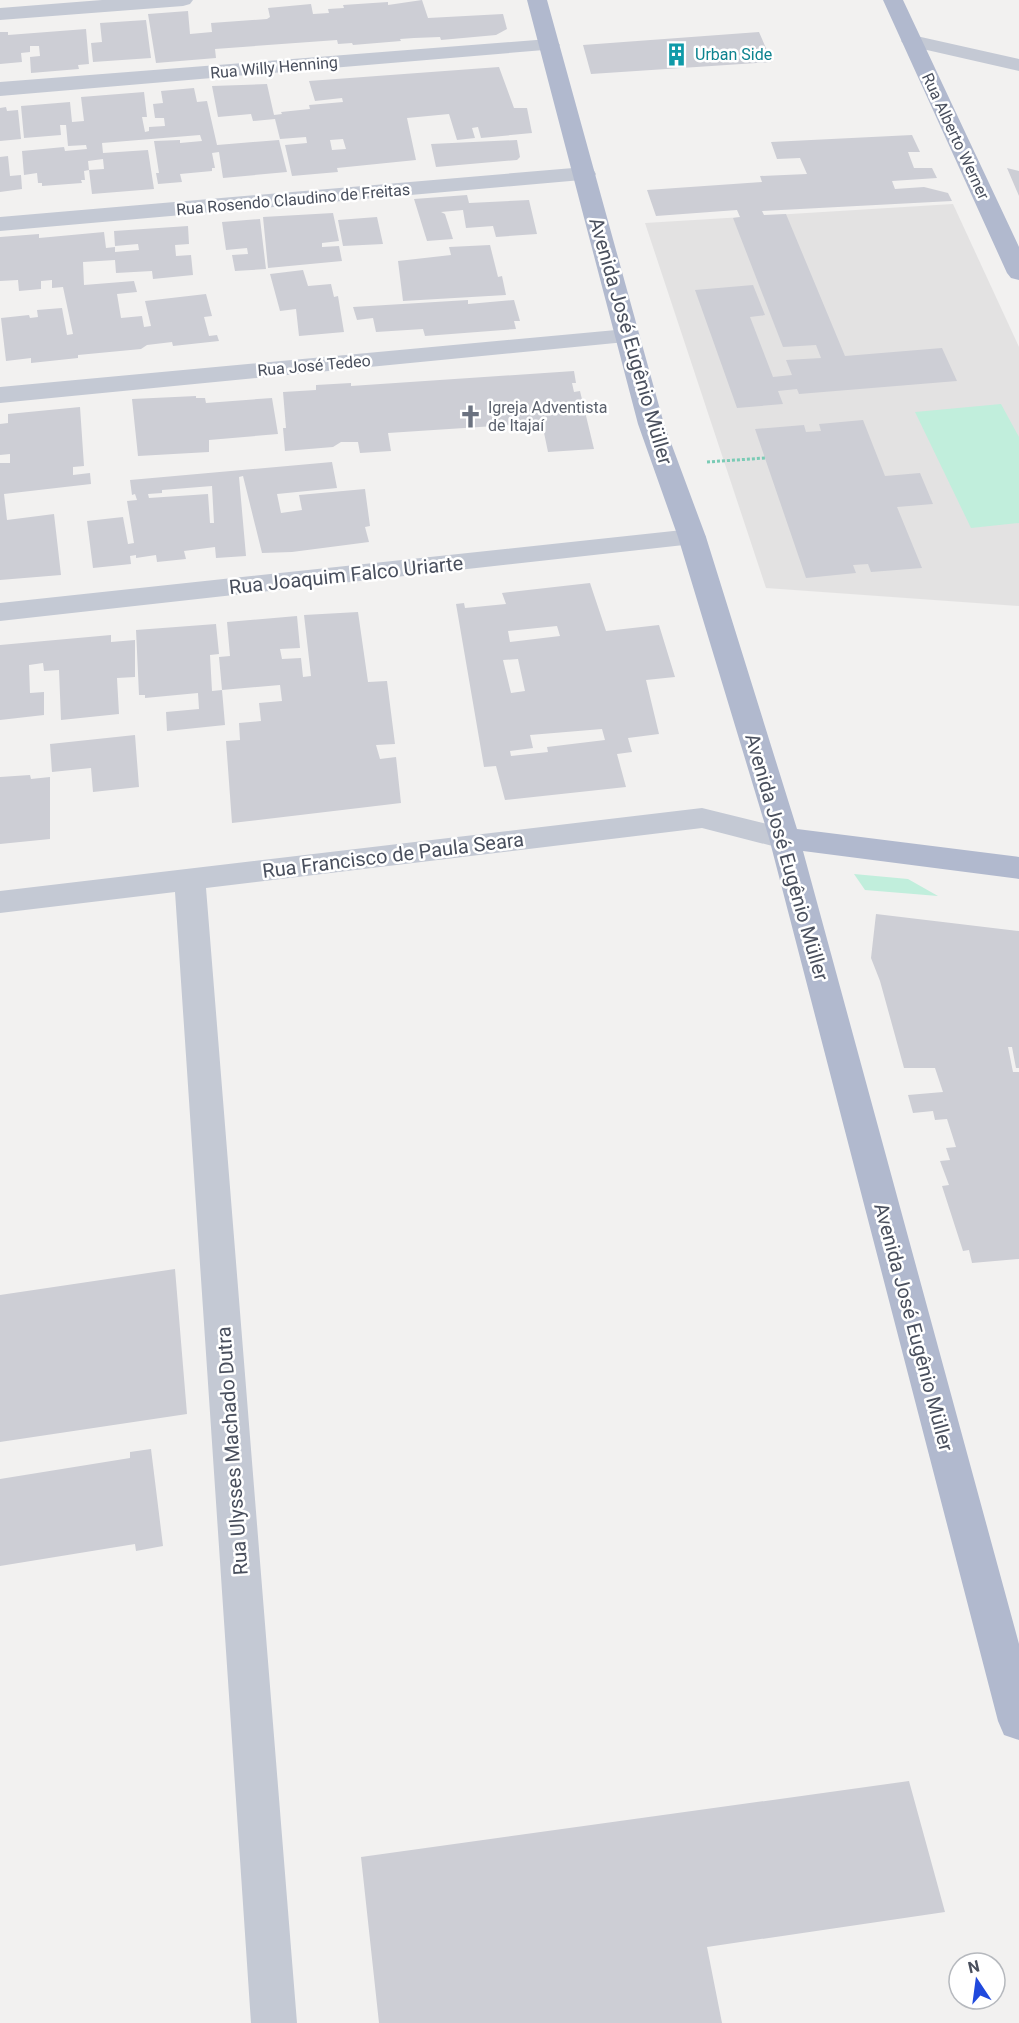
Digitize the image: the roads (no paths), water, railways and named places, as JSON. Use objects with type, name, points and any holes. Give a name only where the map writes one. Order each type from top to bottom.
[{"type":"main road","name":"Avenida José Eugênio Müller","points":[[537,0],[651,424],[692,537],[784,838],[1019,1720]]},
{"type":"main road","name":"Rua Alberto Werner","points":[[893,0],[1019,273]]},
{"type":"main road","points":[[784,838],[1019,868]]},
{"type":"street","points":[[0,14],[183,0]]},
{"type":"street","points":[[912,41],[1019,65]]},
{"type":"street","name":"Rua Willy Henning","points":[[0,89],[549,45]]},
{"type":"street","name":"Rua Rosendo Claudino de Freitas","points":[[0,224],[585,174]]},
{"type":"street","name":"Rua José Tedeo","points":[[0,395],[627,336]]},
{"type":"street","name":"Rua Joaquim Falco Uriarte","points":[[0,612],[692,537]]},
{"type":"street","name":"Rua Francisco de Paula Seara","points":[[0,902],[702,818],[784,838]]},
{"type":"street","name":"Rua Ulysses Machado Dutra","points":[[190,879],[274,2023]]},
{"type":"place","name":"Urban Side","points":[[677,54]]},
{"type":"place","name":"Igreja Adventista de Itajaí","points":[[470,416]]}]
